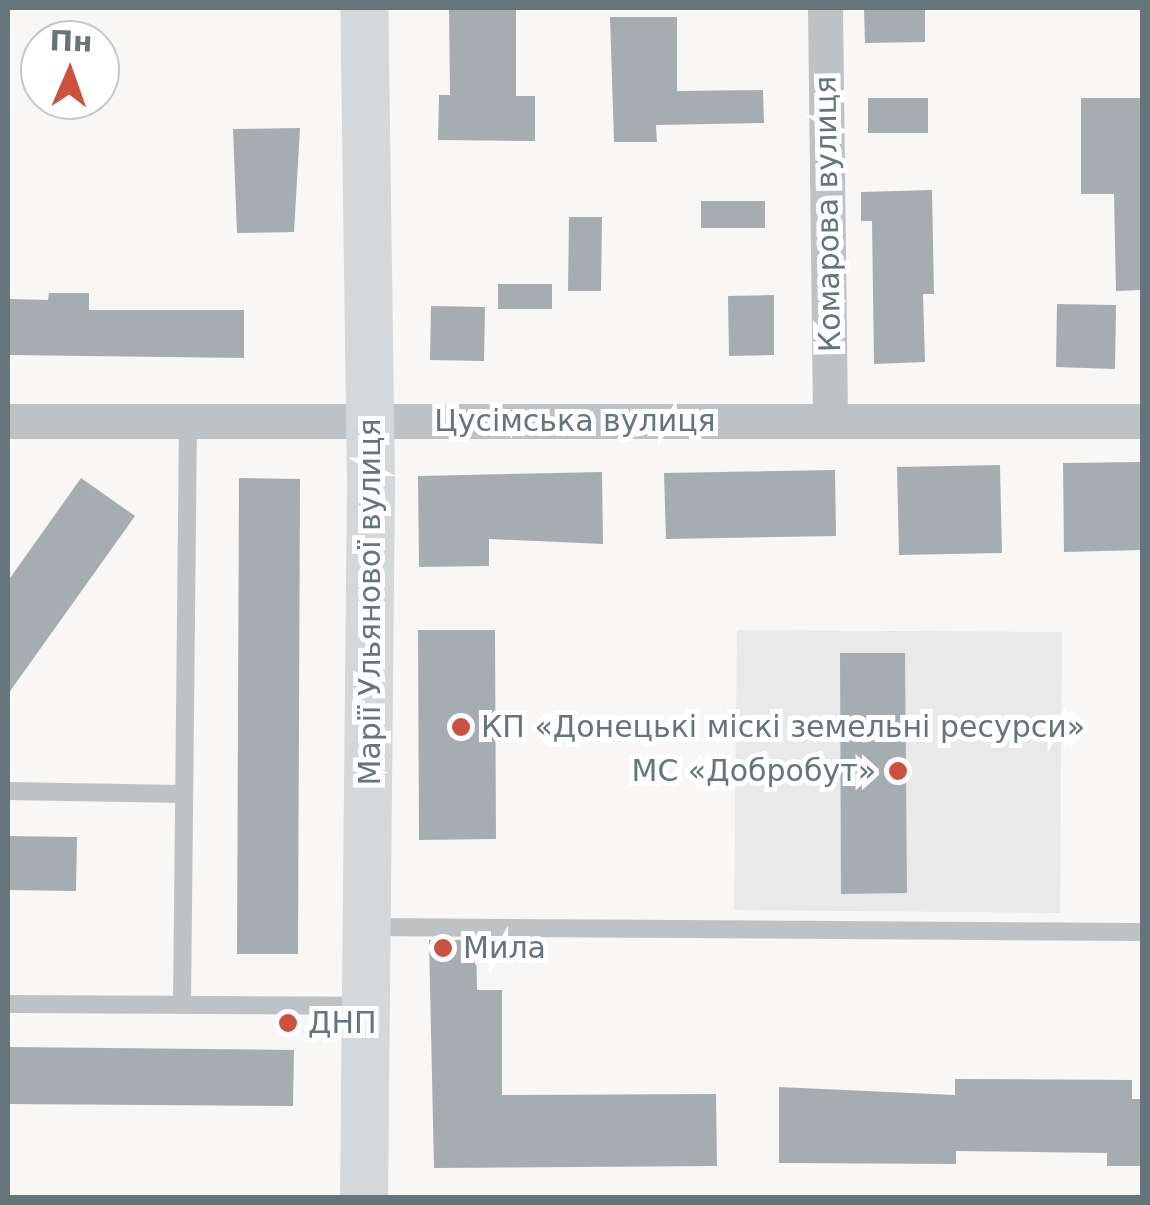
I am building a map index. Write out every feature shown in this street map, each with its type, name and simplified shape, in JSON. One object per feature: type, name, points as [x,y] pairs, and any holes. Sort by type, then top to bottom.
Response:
[{"type":"street","name":"Марії Ульянової вулиця","points":[[364,8],[372,422],[364,1198]]},
{"type":"street","name":"Комарова вулиця","points":[[825,8],[830,421]]},
{"type":"street","name":"Цусімська вулиця","points":[[9,423],[1142,421]]},
{"type":"lane","points":[[182,1005],[188,421]]},
{"type":"lane","points":[[8,791],[184,794]]},
{"type":"lane","points":[[369,926],[1142,932]]},
{"type":"lane","points":[[8,1004],[368,1006]]},
{"type":"shaded area","name":"МС «Добробут»","points":[[737,630],[1062,632],[1060,913],[734,910]]},
{"type":"building","points":[[449,8],[516,8],[516,96],[535,96],[535,141],[438,140],[439,95],[450,95]]},
{"type":"building","points":[[864,8],[925,8],[925,42],[865,43]]},
{"type":"building","points":[[610,17],[677,17],[677,91],[763,90],[764,123],[656,125],[657,142],[614,142]]},
{"type":"building","points":[[868,98],[928,98],[928,133],[868,133]]},
{"type":"building","points":[[1081,98],[1142,98],[1142,290],[1116,291],[1114,194],[1081,194]]},
{"type":"building","points":[[300,128],[294,232],[237,233],[233,129]]},
{"type":"building","points":[[932,190],[934,294],[923,294],[925,362],[874,364],[872,221],[861,221],[861,192]]},
{"type":"building","points":[[701,201],[765,201],[765,228],[701,228]]},
{"type":"building","points":[[569,217],[602,217],[601,291],[568,291]]},
{"type":"building","points":[[498,284],[552,284],[552,309],[498,309]]},
{"type":"building","points":[[49,293],[89,293],[89,310],[244,310],[244,358],[8,355],[8,299],[48,300]]},
{"type":"building","points":[[774,295],[774,355],[729,356],[728,296]]},
{"type":"building","points":[[1057,304],[1116,305],[1115,369],[1056,367]]},
{"type":"building","points":[[431,306],[485,307],[484,361],[430,360]]},
{"type":"building","points":[[1142,462],[1142,550],[1064,552],[1063,463]]},
{"type":"building","points":[[1000,465],[1002,553],[899,555],[897,467]]},
{"type":"building","points":[[835,470],[836,536],[666,539],[664,473]]},
{"type":"building","points":[[602,472],[603,544],[489,539],[489,566],[419,567],[418,476]]},
{"type":"building","points":[[81,478],[135,516],[8,694],[8,581]]},
{"type":"building","points":[[239,478],[300,479],[298,954],[237,954]]},
{"type":"building","points":[[418,630],[495,630],[496,839],[419,840]]},
{"type":"building","points":[[840,653],[905,653],[907,893],[841,894]]},
{"type":"building","points":[[8,836],[77,837],[76,891],[8,890]]},
{"type":"building","points":[[429,940],[476,940],[477,990],[502,990],[502,1095],[716,1094],[717,1166],[434,1168]]},
{"type":"building","points":[[8,1047],[294,1050],[293,1106],[8,1104]]},
{"type":"building","points":[[955,1079],[1132,1080],[1132,1099],[1142,1099],[1142,1166],[1107,1166],[1107,1153],[956,1151],[956,1164],[779,1163],[779,1087],[955,1095]]},
{"type":"place","name":"КП «Донецькі міскі земельні ресурси»","points":[[461,727]]},
{"type":"place","name":"МС «Добробут»","points":[[898,771]]},
{"type":"place","name":"Мила","points":[[443,948]]},
{"type":"place","name":"ДНП","points":[[288,1023]]}]
